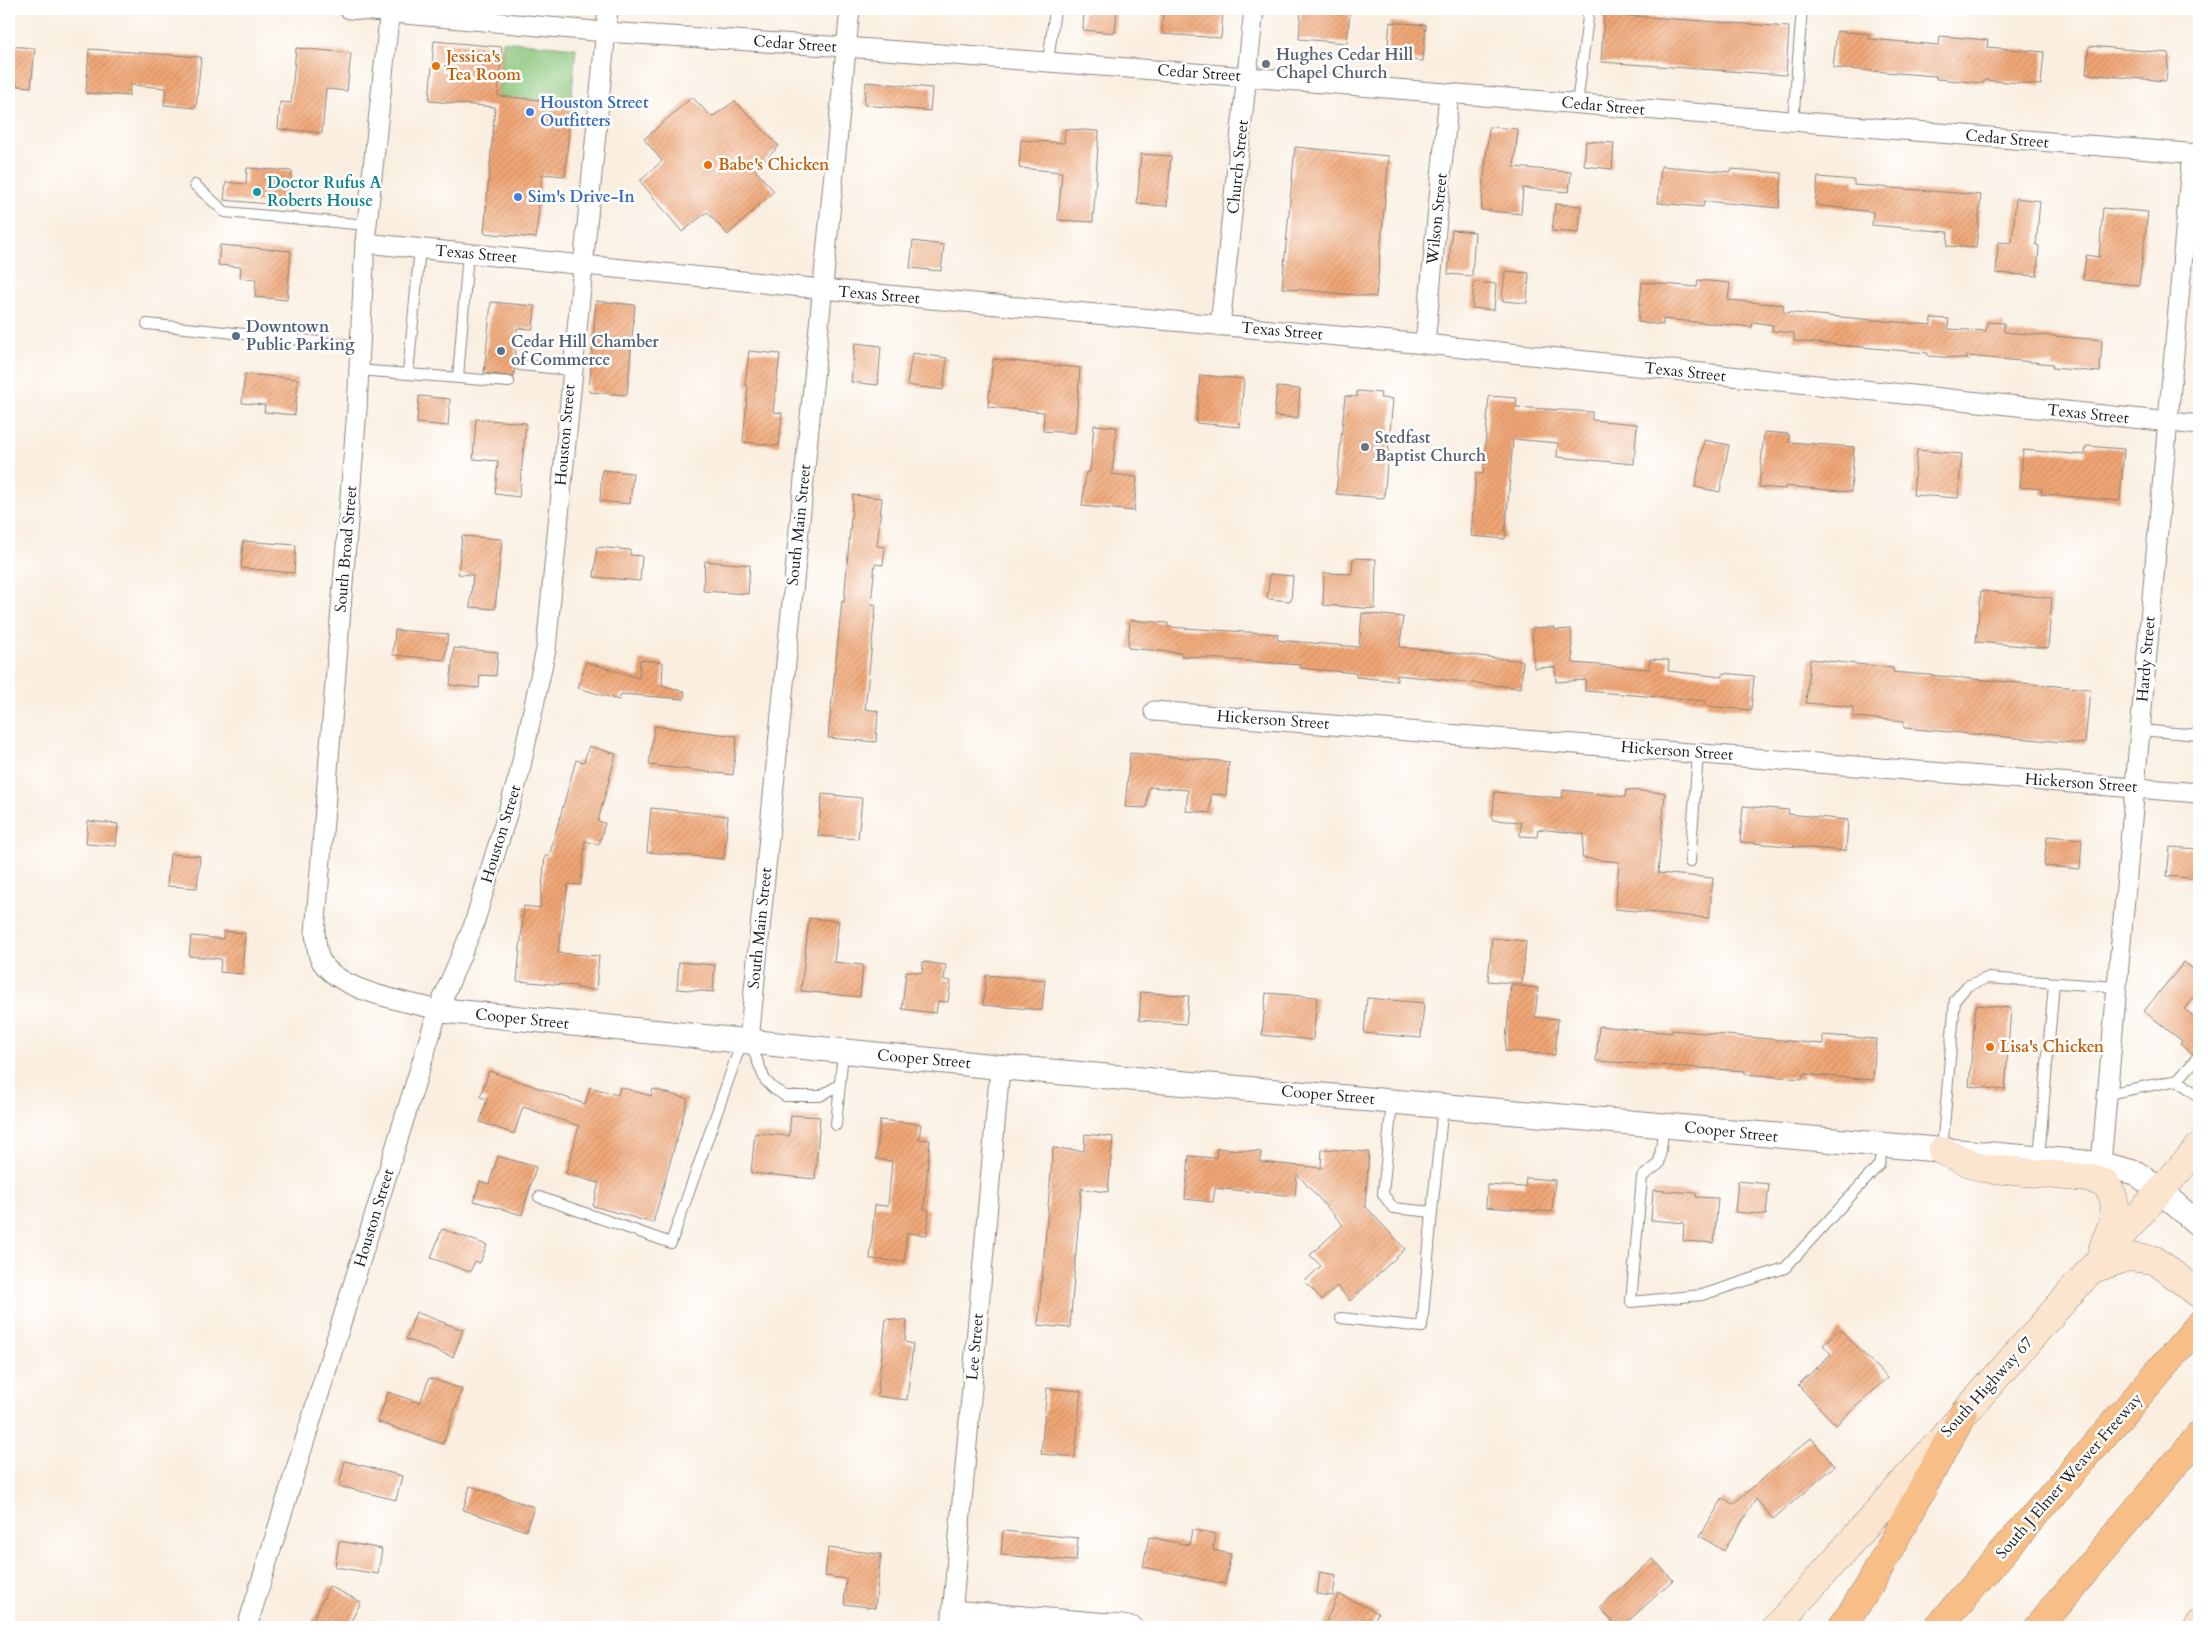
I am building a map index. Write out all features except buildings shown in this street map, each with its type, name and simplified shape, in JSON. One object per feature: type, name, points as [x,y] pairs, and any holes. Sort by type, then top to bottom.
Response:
[{"type":"highway","name":"South J Elmer Weaver Freeway","points":[[1938,1627],[2199,1325]]},
{"type":"highway","points":[[1842,1627],[1868,1588],[1963,1414]]},
{"type":"highway","points":[[2038,1627],[2199,1436]]},
{"type":"main road","name":"South Highway 67","points":[[1776,1627],[2093,1269],[2159,1190],[2199,1147]]},
{"type":"main road","points":[[1942,1152],[1982,1168],[2087,1178],[2104,1183],[2112,1194],[2115,1206],[2113,1222],[2093,1269]]},
{"type":"main road","points":[[2093,1269],[2128,1257],[2155,1260],[2199,1294]]},
{"type":"main road","points":[[2196,1627],[2199,1623]]},
{"type":"street","name":"Cedar Street","points":[[348,9],[390,11],[605,32],[845,47],[1248,77],[2196,154]]},
{"type":"street","name":"Houston Street","points":[[247,1627],[438,1010],[473,927],[520,775],[546,649],[571,370],[584,264],[608,9]]},
{"type":"street","name":"South Main Street","points":[[746,1041],[850,9]]},
{"type":"street","name":"Church Street","points":[[1220,326],[1254,9]]},
{"type":"street","name":"South Broad Street","points":[[390,11],[366,234],[357,409],[315,933],[320,957],[333,973],[347,985],[438,1010]]},
{"type":"street","name":"Wilson Street","points":[[1425,344],[1449,94]]},
{"type":"street","name":"Hardy Street","points":[[2101,1164],[2166,422],[2196,154]]},
{"type":"street","name":"Texas Street","points":[[366,234],[420,248],[822,289],[1425,344],[2199,425]]},
{"type":"street","name":"Hickerson Street","points":[[1154,711],[2199,793]]},
{"type":"street","name":"Cooper Street","points":[[438,1010],[1000,1067],[1664,1125],[1942,1152],[2101,1164],[2136,1173],[2159,1190],[2199,1225]]},
{"type":"street","name":"Lee Street","points":[[952,1619],[1000,1067]]},
{"type":"street","points":[[952,1619],[1109,1623],[1134,1627]]},
{"type":"lane","points":[[1048,62],[1055,9]]},
{"type":"lane","points":[[1577,104],[1589,9]]},
{"type":"lane","points":[[1793,122],[1802,9]]},
{"type":"lane","points":[[196,185],[225,212],[366,234]]},
{"type":"lane","points":[[408,372],[420,248]]},
{"type":"lane","points":[[458,377],[468,253]]},
{"type":"lane","points":[[148,324],[360,346]]},
{"type":"lane","points":[[520,365],[571,370]]},
{"type":"lane","points":[[358,370],[408,372],[509,382]]},
{"type":"lane","points":[[2139,730],[2199,735]]},
{"type":"lane","points":[[1690,862],[1698,753]]},
{"type":"lane","points":[[1942,1152],[1955,1000],[1967,986],[1987,978],[2117,987]]},
{"type":"lane","points":[[2038,1159],[2054,983]]},
{"type":"lane","points":[[746,1041],[765,1080],[785,1096],[820,1096],[839,1085]]},
{"type":"lane","points":[[539,1197],[671,1243],[746,1041]]},
{"type":"lane","points":[[836,1125],[843,1052]]},
{"type":"lane","points":[[2108,1094],[2178,1080],[2197,1058]]},
{"type":"lane","points":[[2178,1080],[2199,1098]]},
{"type":"lane","points":[[1392,1101],[1383,1194],[1393,1208],[1432,1212]]},
{"type":"lane","points":[[1341,1318],[1422,1327],[1443,1106]]},
{"type":"lane","points":[[1664,1125],[1660,1164],[1642,1177],[1631,1302],[1702,1295],[1784,1268],[1878,1165],[1883,1146]]},
{"type":"green space","points":[[503,41],[576,48],[571,102],[498,97]]},
{"type":"place","name":"Hughes Cedar Hill Chapel Church","points":[[1266,64]]},
{"type":"place","name":"Jessica's Tea Room","points":[[436,66]]},
{"type":"place","name":"Houston Street Outfitters","points":[[530,112]]},
{"type":"place","name":"Babe's Chicken","points":[[708,165]]},
{"type":"place","name":"Doctor Rufus A Roberts House","points":[[257,192]]},
{"type":"place","name":"Sim's Drive-In","points":[[518,197]]},
{"type":"place","name":"Downtown Public Parking","points":[[236,336]]},
{"type":"place","name":"Cedar Hill Chamber of Commerce","points":[[501,351]]},
{"type":"place","name":"Stedfast Baptist Church","points":[[1365,447]]},
{"type":"place","name":"Lisa's Chicken","points":[[1990,1047]]}]
